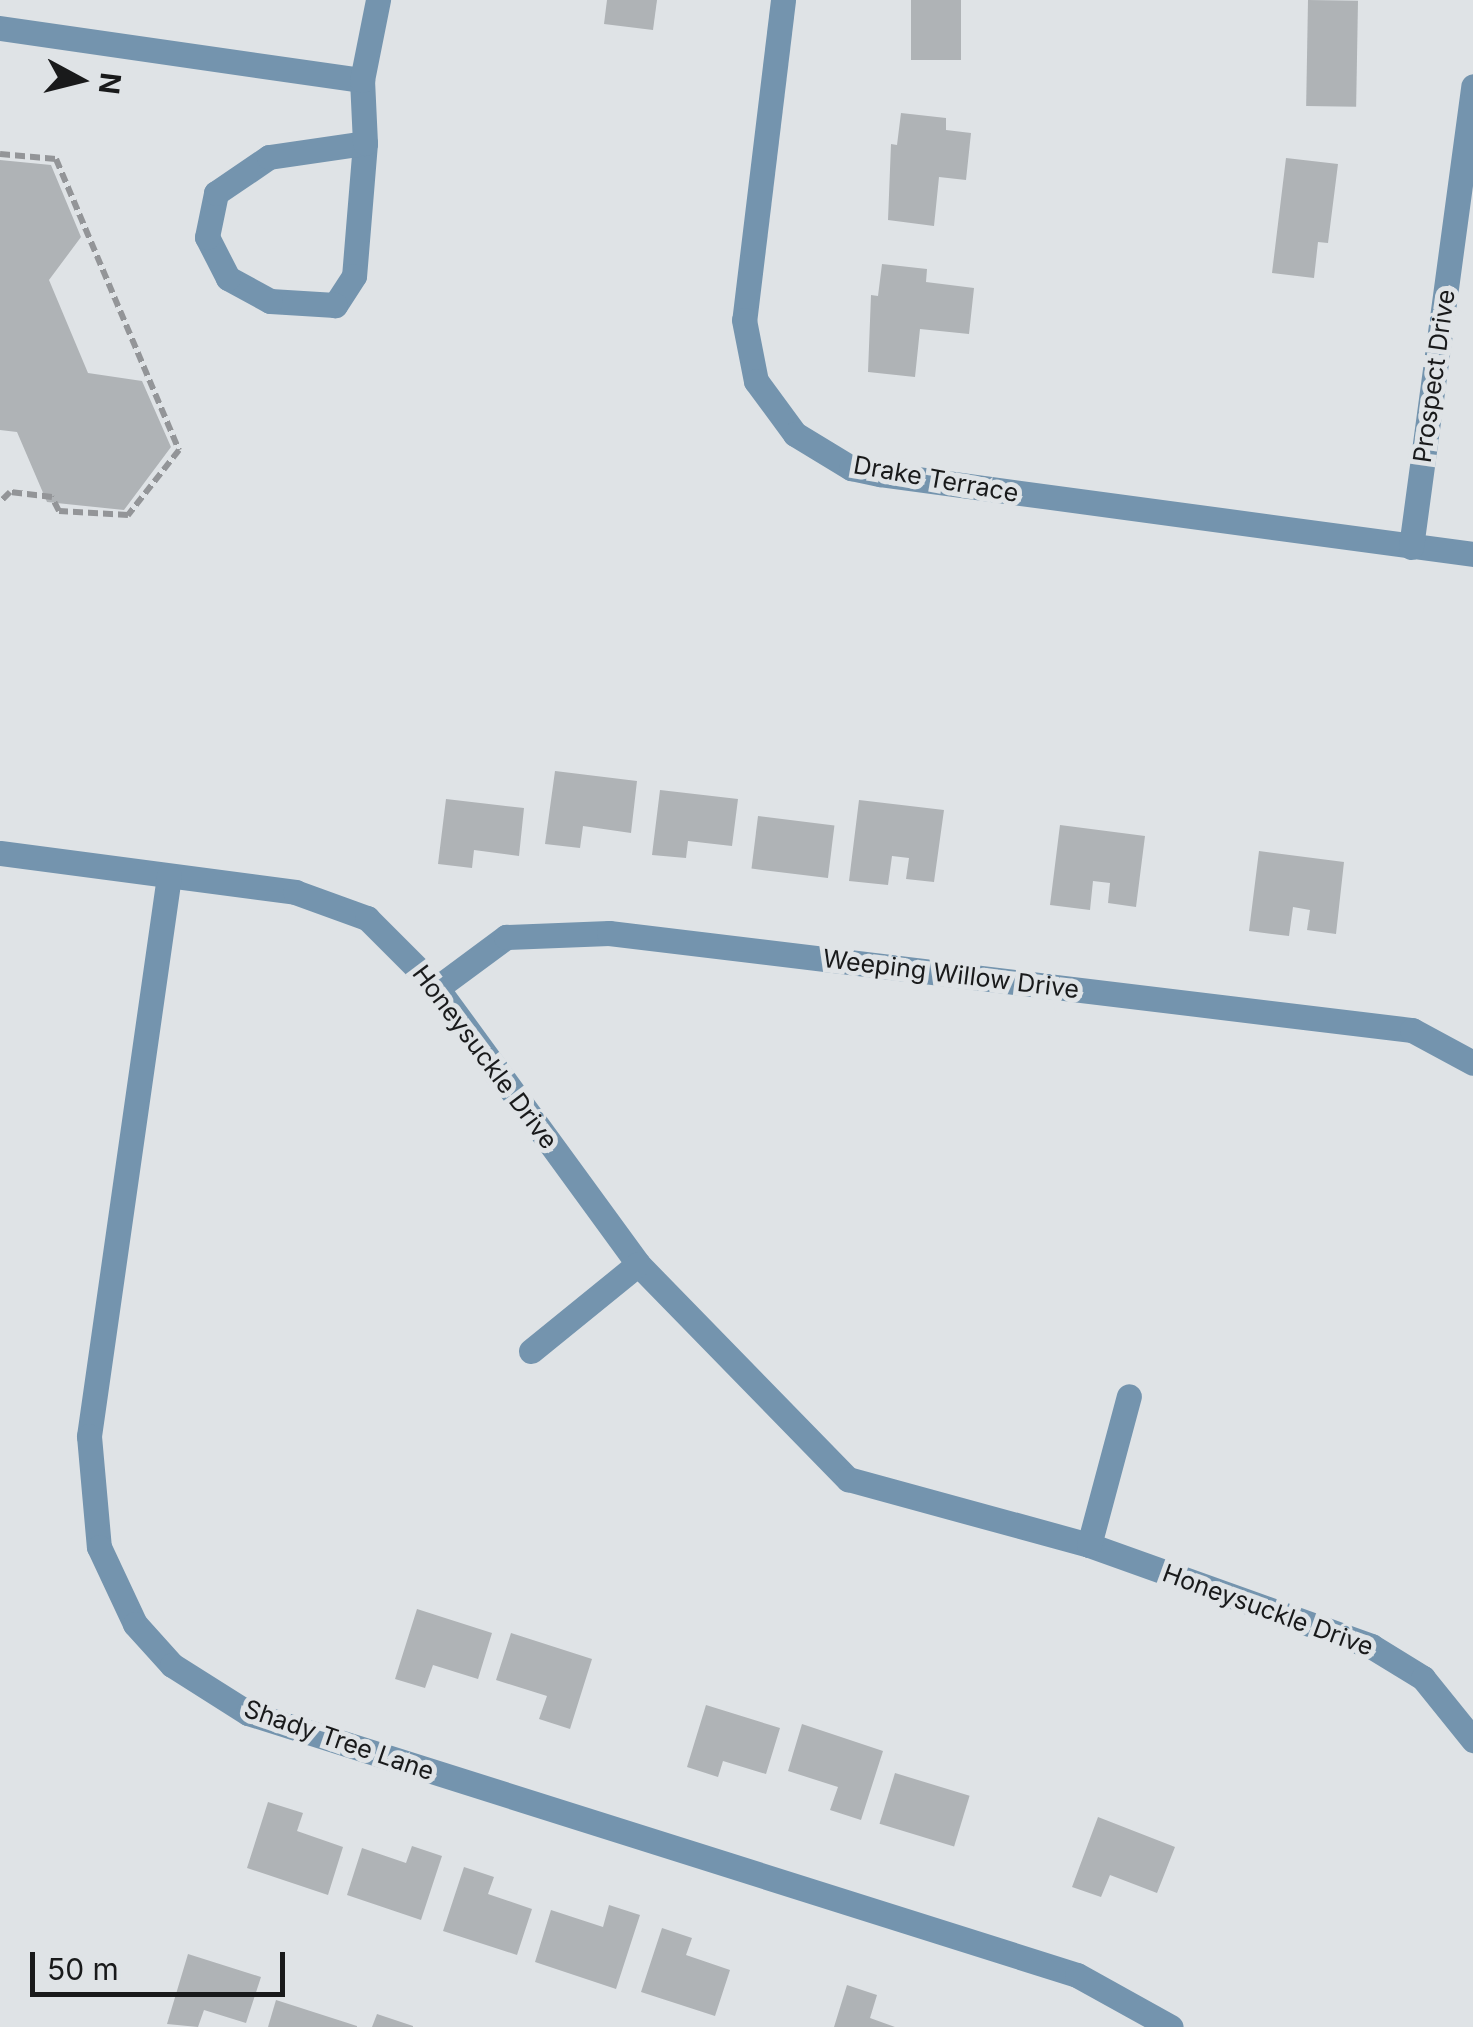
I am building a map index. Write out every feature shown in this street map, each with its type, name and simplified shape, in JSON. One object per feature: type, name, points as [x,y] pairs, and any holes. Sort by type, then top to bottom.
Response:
[{"type":"street","points":[[366,142],[269,158],[216,193],[208,237],[228,278],[270,301],[335,304],[354,276],[366,142],[362,80],[378,0]]},
{"type":"street","name":"Drake Terrace","points":[[784,0],[744,320],[756,382],[795,434],[837,461],[880,474],[1473,554]]},
{"type":"street","points":[[0,28],[362,80]]},
{"type":"street","name":"Prospect Drive","points":[[1410,547],[1473,86]]},
{"type":"street","name":"Honeysuckle Drive","points":[[0,853],[329,900],[367,918],[437,988],[638,1264],[848,1478],[1090,1545],[1371,1646],[1423,1678],[1473,1740]]},
{"type":"street","name":"Shady Tree Lane","points":[[169,876],[89,1436],[98,1547],[135,1624],[172,1665],[248,1713],[1090,1979],[1171,2027]]},
{"type":"street","name":"Weeping Willow Drive","points":[[437,988],[506,937],[609,932],[1412,1030],[1473,1063]]},
{"type":"street","points":[[531,1351],[638,1264]]},
{"type":"street","points":[[1090,1545],[1129,1396]]},
{"type":"path","points":[[0,154],[56,158],[179,450],[128,515],[59,511],[52,497],[10,492],[0,502]]},
{"type":"building","points":[[607,0],[657,0],[653,30],[604,24]]},
{"type":"building","points":[[911,0],[961,0],[961,60],[911,60]]},
{"type":"building","points":[[1308,0],[1358,1],[1356,107],[1306,106]]},
{"type":"building","points":[[901,113],[946,118],[946,130],[971,133],[966,180],[939,177],[934,226],[888,220],[891,144],[897,145]]},
{"type":"building","points":[[1286,158],[1338,164],[1328,243],[1318,242],[1314,278],[1272,273]]},
{"type":"building","points":[[0,160],[51,165],[81,237],[49,280],[88,373],[142,381],[171,447],[124,510],[47,502],[17,432],[0,430]]},
{"type":"building","points":[[882,264],[927,269],[926,282],[974,288],[969,334],[920,329],[915,377],[868,372],[871,295],[878,296]]},
{"type":"building","points":[[555,771],[637,781],[631,833],[583,826],[580,848],[545,844]]},
{"type":"building","points":[[660,790],[738,799],[732,846],[688,841],[686,858],[652,855]]},
{"type":"building","points":[[446,799],[524,808],[519,856],[474,850],[472,868],[438,864]]},
{"type":"building","points":[[859,800],[944,810],[934,882],[906,879],[909,858],[892,856],[888,885],[849,881]]},
{"type":"building","points":[[758,816],[834,825],[828,878],[752,869]]},
{"type":"building","points":[[1060,825],[1145,836],[1136,907],[1108,903],[1110,883],[1093,881],[1090,910],[1050,905]]},
{"type":"building","points":[[1259,851],[1344,862],[1336,934],[1307,930],[1310,910],[1293,907],[1289,936],[1249,931]]},
{"type":"building","points":[[417,1609],[492,1633],[478,1679],[433,1665],[425,1688],[395,1679]]},
{"type":"building","points":[[511,1633],[592,1659],[570,1729],[539,1719],[547,1696],[496,1680]]},
{"type":"building","points":[[706,1705],[780,1728],[766,1774],[723,1761],[718,1777],[687,1767]]},
{"type":"building","points":[[802,1724],[883,1751],[861,1820],[830,1810],[838,1787],[788,1771]]},
{"type":"building","points":[[895,1773],[970,1796],[954,1846],[880,1824]]},
{"type":"building","points":[[268,1802],[303,1813],[297,1831],[343,1847],[328,1895],[247,1868]]},
{"type":"building","points":[[1098,1817],[1175,1847],[1157,1893],[1110,1875],[1101,1897],[1072,1887]]},
{"type":"building","points":[[412,1846],[442,1856],[421,1920],[347,1895],[362,1848],[406,1863]]},
{"type":"building","points":[[464,1867],[494,1877],[488,1894],[532,1909],[517,1955],[443,1931]]},
{"type":"building","points":[[609,1905],[640,1915],[616,1989],[535,1962],[551,1910],[603,1927]]},
{"type":"building","points":[[662,1928],[692,1938],[686,1955],[730,1970],[715,2016],[641,1992]]},
{"type":"building","points":[[188,1954],[261,1977],[246,2023],[204,2010],[198,2027],[167,2024]]},
{"type":"building","points":[[847,1985],[877,1995],[870,2018],[895,2027],[834,2027]]},
{"type":"building","points":[[276,2000],[357,2026],[357,2027],[268,2027]]},
{"type":"building","points":[[377,2014],[413,2026],[413,2027],[372,2027]]}]
